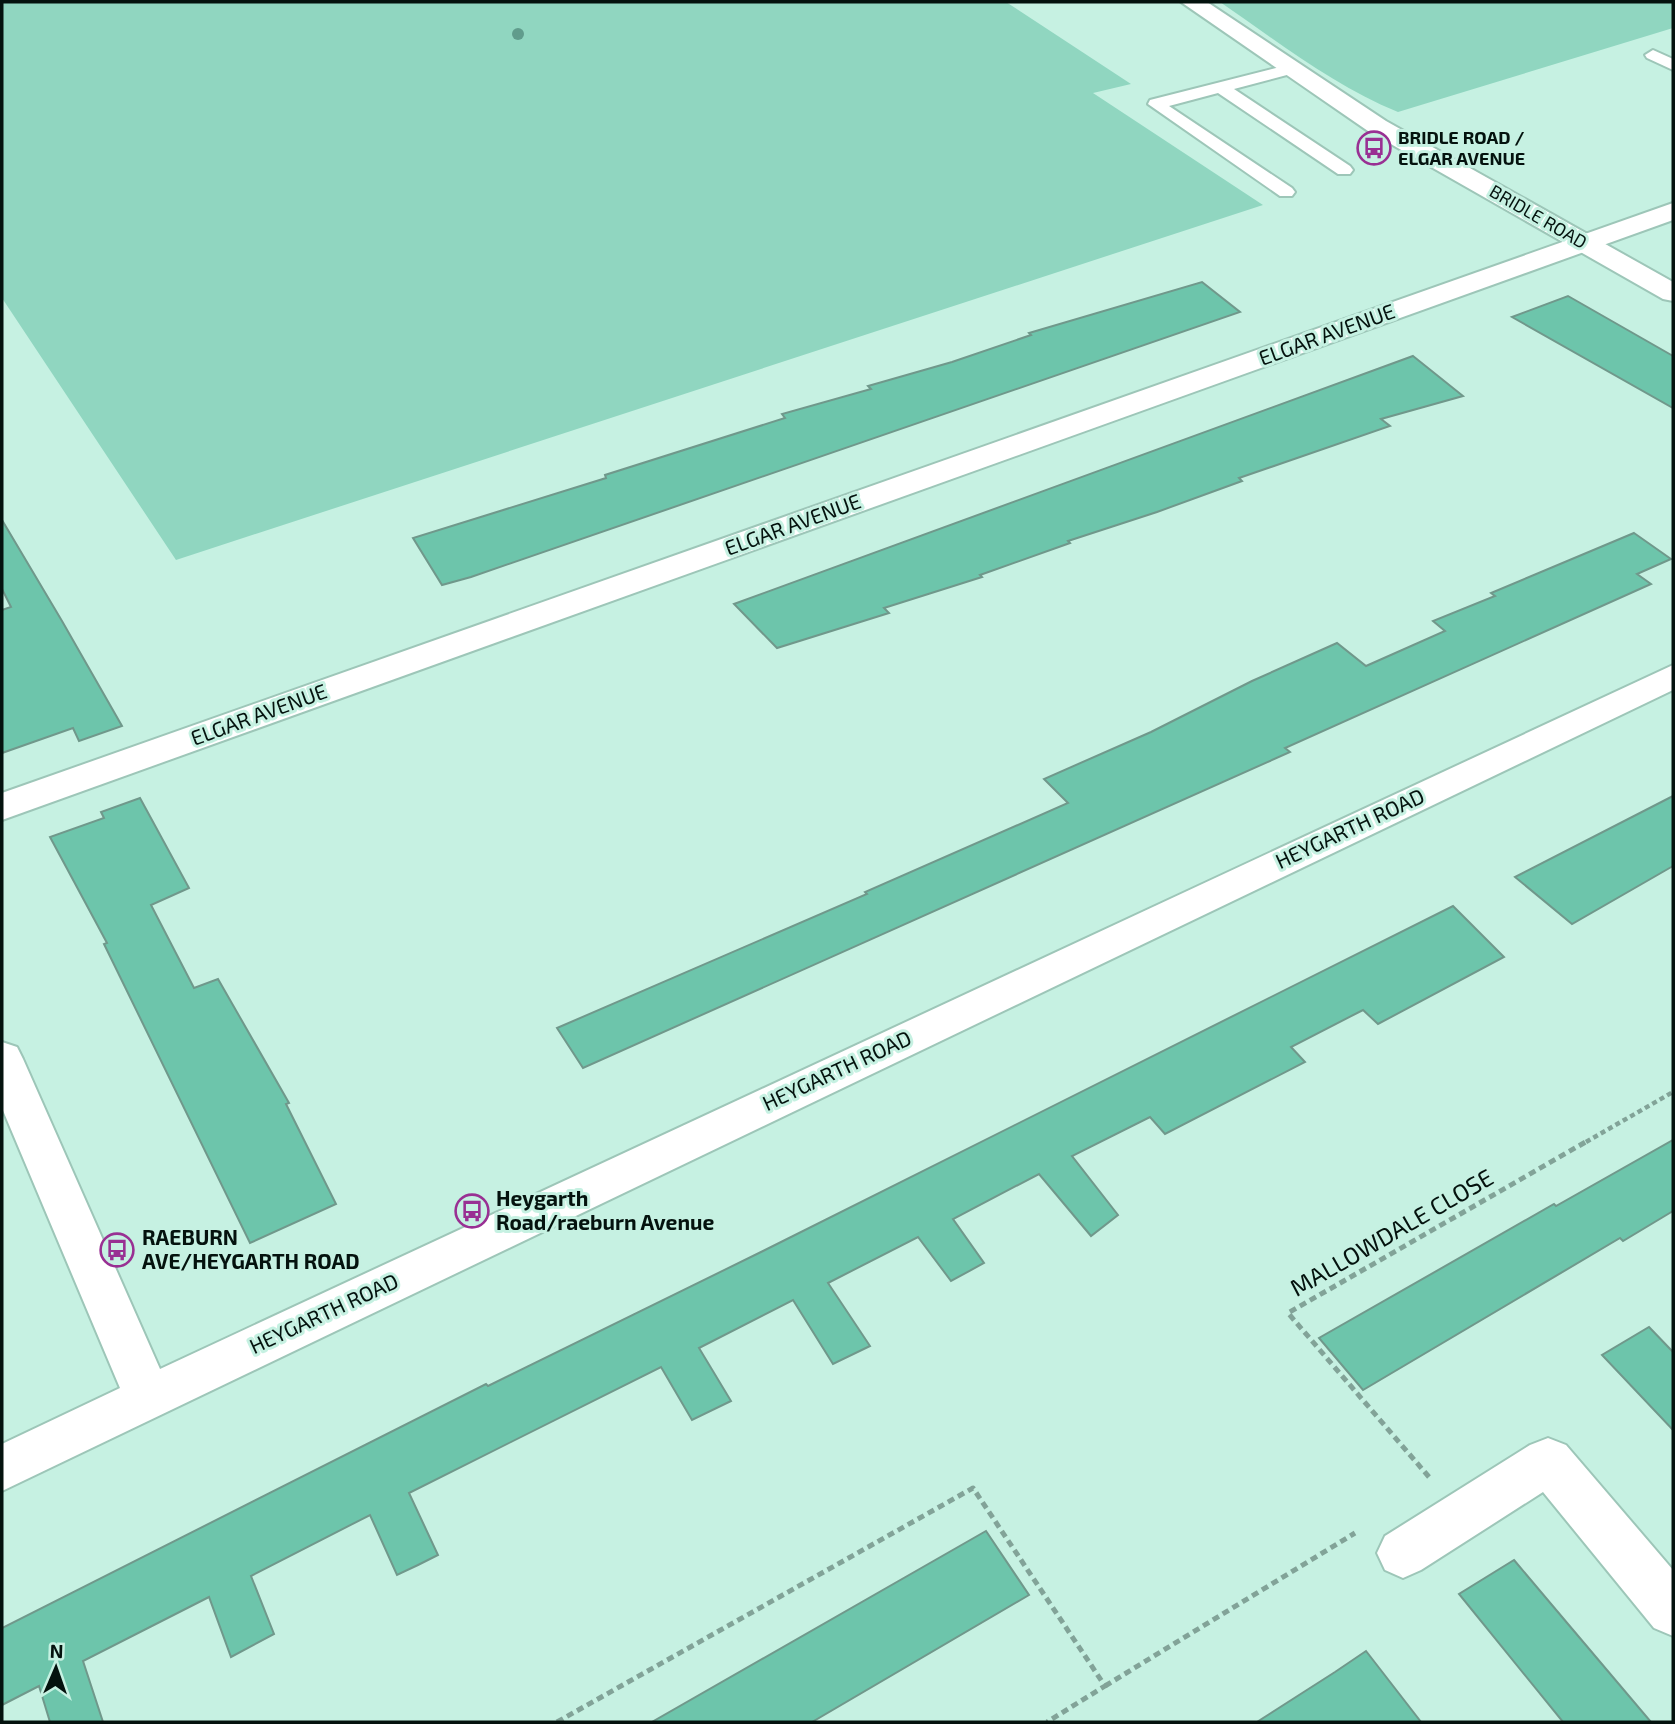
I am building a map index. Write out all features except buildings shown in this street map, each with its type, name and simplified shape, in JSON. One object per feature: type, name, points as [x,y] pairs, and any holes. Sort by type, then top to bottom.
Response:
[{"type":"street","name":"BRIDLE ROAD","points":[[1192,2],[1377,126],[1673,293]]},
{"type":"street","name":"ELGAR AVENUE","points":[[2,807],[1673,211]]},
{"type":"street","name":"HEYGARTH ROAD","points":[[2,1468],[1673,676]]},
{"type":"street","points":[[2,1059],[148,1397]]},
{"type":"street","points":[[1384,1540],[1462,1515],[1548,1461],[1673,1611]]},
{"type":"lane","points":[[1653,55],[1673,65]]},
{"type":"lane","points":[[1286,192],[1156,107],[1160,103],[1292,69]]},
{"type":"lane","points":[[1220,87],[1344,170]]},
{"type":"path","name":"MALLOWDALE CLOSE","points":[[1462,1515],[1288,1313],[1673,1092]]},
{"type":"path","points":[[557,1722],[973,1488],[1105,1686]]},
{"type":"path","points":[[1046,1722],[1105,1686],[1384,1540]]},
{"type":"green space","points":[[2,2],[1006,2],[1131,84],[1093,93],[1263,205],[176,560],[2,298]]},
{"type":"green space","points":[[1220,2],[1673,2],[1673,28],[1398,112],[1329,76]]},
{"type":"place","name":"BRIDLE ROAD / ELGAR AVENUE","points":[[1374,148]]},
{"type":"place","name":"Heygarth Road/raeburn Avenue","points":[[472,1211]]},
{"type":"place","name":"RAEBURN AVE/HEYGARTH ROAD","points":[[117,1250]]}]
